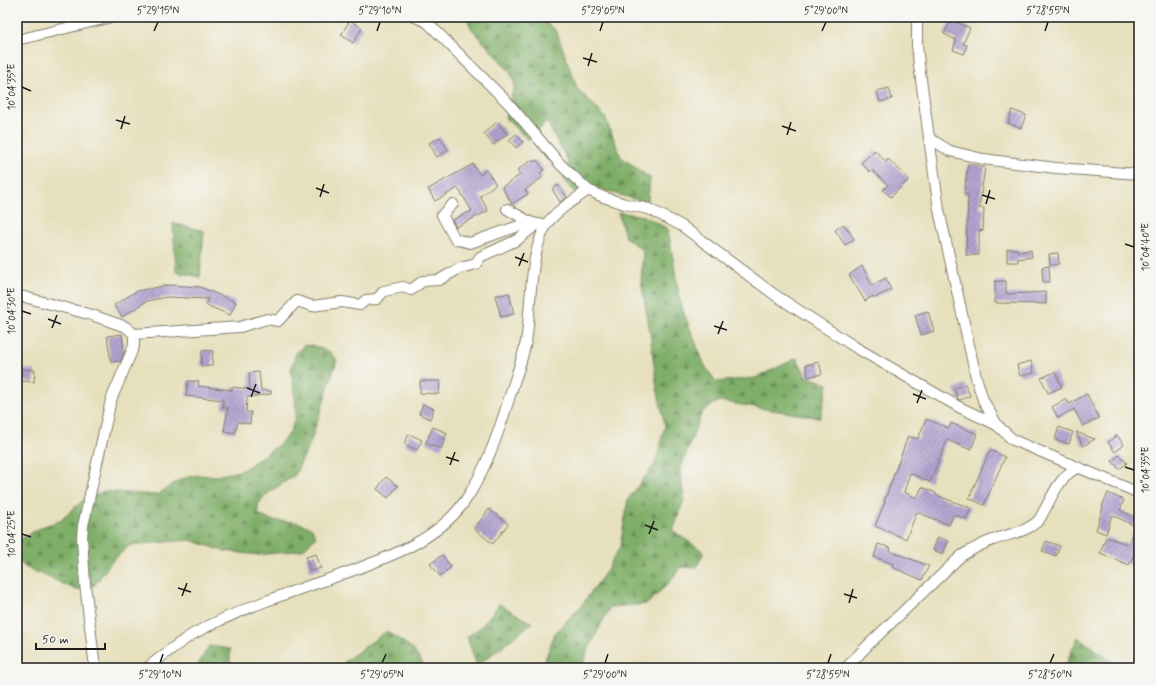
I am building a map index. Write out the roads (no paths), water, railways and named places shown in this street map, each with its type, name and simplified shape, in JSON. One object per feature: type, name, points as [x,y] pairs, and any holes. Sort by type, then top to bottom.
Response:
[{"type":"street","points":[[17,40],[112,17]]},
{"type":"street","points":[[415,17],[427,22],[509,104],[561,166],[588,190],[610,200],[649,210],[682,226],[775,295],[855,346],[959,407],[997,425]]},
{"type":"street","points":[[917,17],[917,45],[939,210],[976,377],[983,400],[997,425],[1012,440],[1139,493]]},
{"type":"street","points":[[929,138],[950,151],[983,159],[1056,168],[1139,174]]},
{"type":"street","points":[[17,295],[92,315],[126,327],[134,334],[240,327],[267,318],[278,321],[297,301],[312,306],[342,302],[360,305],[366,300],[377,298],[384,291],[403,287],[411,290],[423,281],[439,280],[460,268],[476,264],[480,257],[517,240],[588,190]]},
{"type":"street","points":[[453,204],[442,215],[455,239],[470,243],[538,224]]},
{"type":"street","points":[[507,209],[538,224]]},
{"type":"street","points":[[147,668],[194,634],[226,618],[261,603],[379,561],[408,548],[434,531],[450,518],[464,502],[481,474],[508,404],[521,361],[527,336],[531,291],[540,240],[538,224]]},
{"type":"street","points":[[95,668],[85,584],[82,538],[83,526],[111,400],[134,346],[134,334]]},
{"type":"street","points":[[846,668],[961,556],[977,546],[1024,530],[1034,525],[1039,520],[1064,478],[1072,470],[1078,468]]}]
